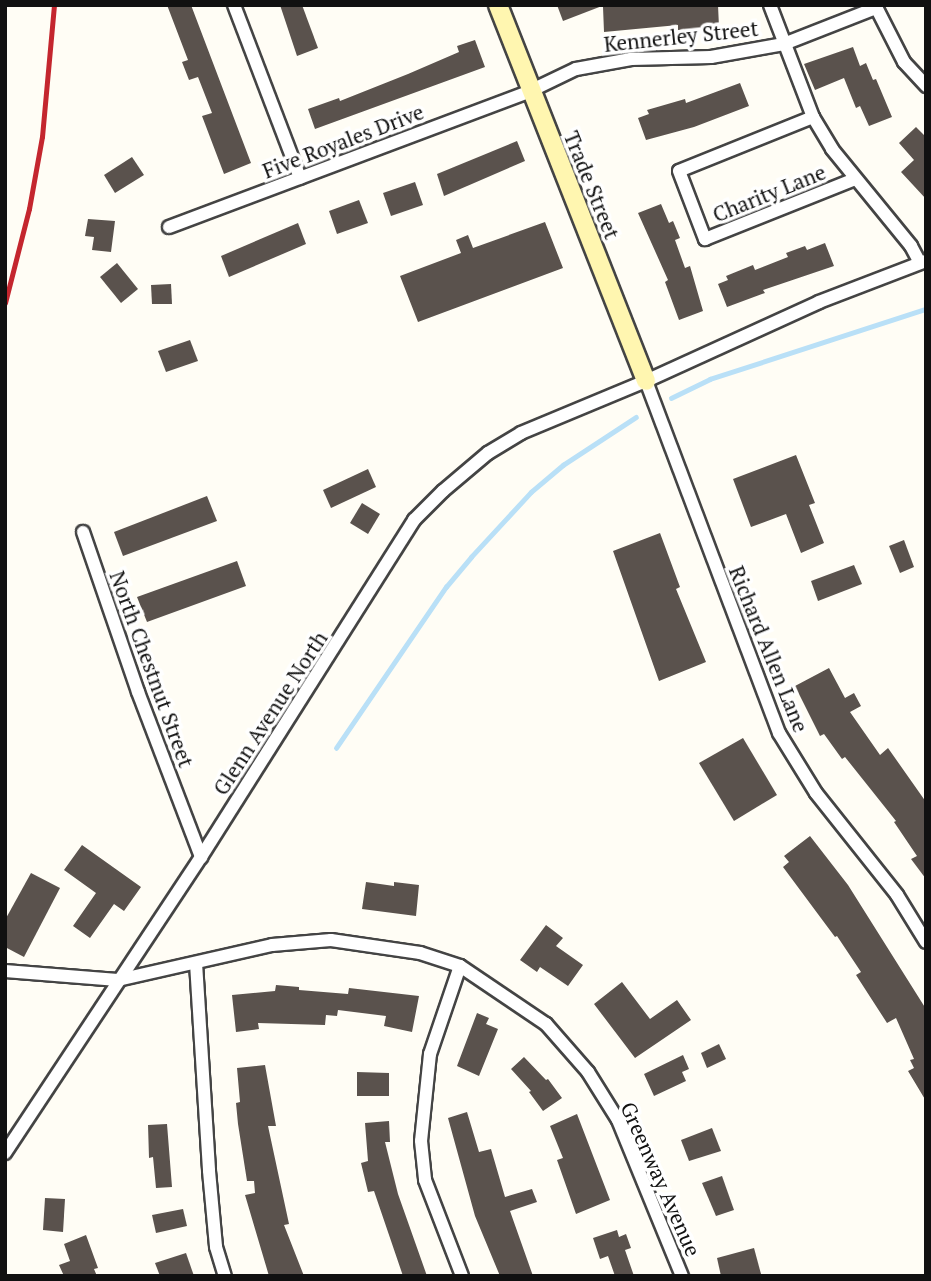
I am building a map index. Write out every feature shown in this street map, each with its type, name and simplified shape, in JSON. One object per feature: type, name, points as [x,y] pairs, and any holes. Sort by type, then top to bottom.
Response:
[{"type":"street","points":[[234,5],[300,178]]},
{"type":"street","name":"Trade Street","points":[[499,5],[530,91],[646,381]]},
{"type":"street","points":[[770,5],[813,117],[855,179],[923,262]]},
{"type":"street","points":[[876,6],[904,62],[926,86]]},
{"type":"street","name":"Kennerley Street","points":[[530,91],[576,69],[607,62],[711,57],[783,44],[876,6]]},
{"type":"street","name":"Five Royales Drive","points":[[169,227],[530,91]]},
{"type":"street","name":"Charity Lane","points":[[813,117],[679,171],[705,239],[855,179]]},
{"type":"street","name":"Glenn Avenue North","points":[[5,1153],[201,857],[414,520],[468,469],[510,440],[819,302],[923,262]]},
{"type":"street","name":"Richard Allen Lane","points":[[646,381],[779,733],[816,793],[897,895],[926,942]]},
{"type":"street","name":"North Chestnut Street","points":[[83,532],[138,692],[201,857]]},
{"type":"street","name":"Greenway Avenue","points":[[5,971],[118,980],[272,945],[331,940],[420,953],[460,966],[546,1024],[587,1073],[618,1120],[682,1276]]},
{"type":"street","points":[[195,962],[216,1247],[225,1276]]},
{"type":"street","points":[[460,966],[430,1054],[421,1141],[425,1181],[462,1276]]},
{"type":"building","points":[[167,5],[191,5],[251,163],[224,174],[202,116],[212,113],[198,77],[189,80],[182,62],[188,60]]},
{"type":"building","points":[[280,5],[302,5],[318,48],[297,56]]},
{"type":"building","points":[[557,5],[602,5],[602,6],[563,21]]},
{"type":"building","points":[[718,5],[719,27],[678,30],[678,25],[604,32],[603,7]]},
{"type":"building","points":[[475,40],[485,67],[315,129],[308,109],[339,98],[340,101],[408,74],[459,52],[457,46]]},
{"type":"building","points":[[853,47],[860,66],[866,63],[873,80],[876,79],[892,117],[869,126],[860,106],[856,108],[844,78],[815,90],[804,64]]},
{"type":"building","points":[[740,83],[749,106],[694,127],[646,140],[638,118],[649,114],[647,110],[685,99],[686,103]]},
{"type":"building","points":[[916,127],[926,137],[926,199],[901,172],[914,160],[899,143]]},
{"type":"building","points":[[517,141],[525,161],[444,196],[437,174]]},
{"type":"building","points":[[132,157],[144,175],[115,193],[104,175]]},
{"type":"building","points":[[415,182],[423,205],[391,216],[383,193]]},
{"type":"building","points":[[359,200],[368,223],[337,234],[329,211]]},
{"type":"building","points":[[661,204],[669,223],[673,221],[680,238],[675,240],[685,268],[690,266],[703,311],[679,320],[665,282],[668,280],[638,213]]},
{"type":"building","points":[[88,219],[115,221],[111,252],[92,250],[94,237],[85,236]]},
{"type":"building","points":[[545,222],[563,268],[418,322],[400,276],[461,253],[456,240],[468,235],[473,248]]},
{"type":"building","points":[[298,223],[306,244],[229,277],[221,256]]},
{"type":"building","points":[[825,243],[834,266],[763,290],[765,293],[727,307],[718,284],[728,280],[726,276],[753,265],[755,270],[788,257],[786,253],[805,246],[807,250]]},
{"type":"building","points":[[117,263],[138,289],[121,303],[100,277]]},
{"type":"building","points":[[171,284],[172,304],[152,304],[151,285]]},
{"type":"building","points":[[190,340],[198,361],[166,372],[158,351]]},
{"type":"building","points":[[796,455],[815,503],[809,505],[824,543],[801,553],[786,514],[751,527],[733,479]]},
{"type":"building","points":[[368,469],[376,487],[331,508],[323,490]]},
{"type":"building","points":[[207,496],[217,521],[123,556],[114,532]]},
{"type":"building","points":[[362,503],[380,514],[368,534],[350,523]]},
{"type":"building","points":[[660,533],[680,587],[676,589],[706,662],[659,681],[613,551]]},
{"type":"building","points":[[904,540],[914,567],[900,573],[889,546]]},
{"type":"building","points":[[237,561],[246,586],[147,622],[137,597]]},
{"type":"building","points":[[854,565],[862,584],[818,601],[811,581]]},
{"type":"building","points":[[829,668],[845,698],[854,693],[861,706],[850,712],[880,755],[888,748],[926,802],[926,879],[911,859],[917,856],[894,822],[896,821],[845,757],[842,759],[824,734],[820,736],[795,686]]},
{"type":"building","points":[[743,738],[777,795],[734,821],[699,763]]},
{"type":"building","points":[[810,836],[848,885],[926,1009],[926,1101],[908,1071],[914,1068],[910,1060],[914,1059],[896,1018],[887,1023],[856,975],[861,972],[837,936],[835,937],[783,867],[789,862],[784,856]]},
{"type":"building","points":[[82,845],[141,887],[124,911],[114,904],[90,938],[73,926],[96,893],[64,870]]},
{"type":"building","points":[[31,873],[60,888],[24,957],[5,947],[5,920]]},
{"type":"building","points":[[366,882],[394,886],[394,882],[419,885],[416,916],[362,909]]},
{"type":"building","points":[[546,925],[563,938],[556,946],[583,965],[568,986],[540,967],[537,972],[520,960]]},
{"type":"building","points":[[622,982],[650,1019],[677,1000],[691,1020],[635,1058],[594,1004]]},
{"type":"building","points":[[276,985],[299,987],[299,990],[348,994],[349,988],[419,996],[412,1032],[384,1026],[386,1016],[338,1010],[337,1016],[326,1015],[325,1025],[258,1023],[259,1029],[236,1032],[232,995],[275,991]]},
{"type":"building","points":[[477,1013],[489,1018],[486,1024],[498,1029],[479,1076],[457,1066]]},
{"type":"building","points":[[719,1044],[726,1059],[707,1068],[701,1053]]},
{"type":"building","points":[[683,1055],[689,1069],[682,1072],[686,1081],[654,1096],[644,1074]]},
{"type":"building","points":[[524,1057],[548,1079],[562,1098],[543,1111],[529,1092],[531,1091],[511,1069]]},
{"type":"building","points":[[265,1065],[276,1126],[268,1126],[289,1224],[284,1225],[304,1276],[269,1276],[245,1195],[255,1193],[254,1181],[247,1181],[238,1124],[236,1103],[240,1102],[237,1068]]},
{"type":"building","points":[[357,1072],[389,1073],[389,1096],[357,1096]]},
{"type":"building","points":[[467,1112],[479,1152],[491,1149],[505,1197],[532,1189],[537,1202],[510,1211],[533,1276],[500,1276],[475,1216],[448,1118]]},
{"type":"building","points":[[577,1114],[610,1200],[576,1214],[557,1160],[563,1158],[550,1126]]},
{"type":"building","points":[[389,1121],[390,1142],[385,1142],[398,1194],[427,1276],[403,1276],[374,1191],[368,1192],[361,1163],[368,1161],[365,1123]]},
{"type":"building","points":[[167,1124],[172,1187],[156,1188],[153,1157],[149,1158],[148,1125]]},
{"type":"building","points":[[712,1128],[721,1151],[689,1161],[681,1140]]},
{"type":"building","points":[[722,1176],[734,1210],[716,1216],[702,1183]]},
{"type":"building","points":[[45,1198],[65,1199],[63,1232],[43,1230]]},
{"type":"building","points":[[183,1209],[187,1226],[156,1233],[152,1215]]},
{"type":"building","points":[[617,1230],[619,1237],[626,1234],[631,1248],[625,1250],[634,1276],[615,1276],[608,1256],[600,1259],[593,1238]]},
{"type":"building","points":[[86,1235],[98,1268],[94,1269],[97,1276],[64,1276],[59,1265],[70,1261],[64,1244]]},
{"type":"building","points":[[754,1248],[761,1274],[721,1276],[717,1258]]},
{"type":"building","points":[[186,1253],[194,1276],[160,1276],[155,1263]]},
{"type":"waterway","points":[[671,398],[710,379],[926,309]]},
{"type":"waterway","points":[[336,748],[446,587],[471,557],[531,492],[563,465],[636,417]]},
{"type":"railway","points":[[5,303],[29,209],[42,137],[54,5]]}]
